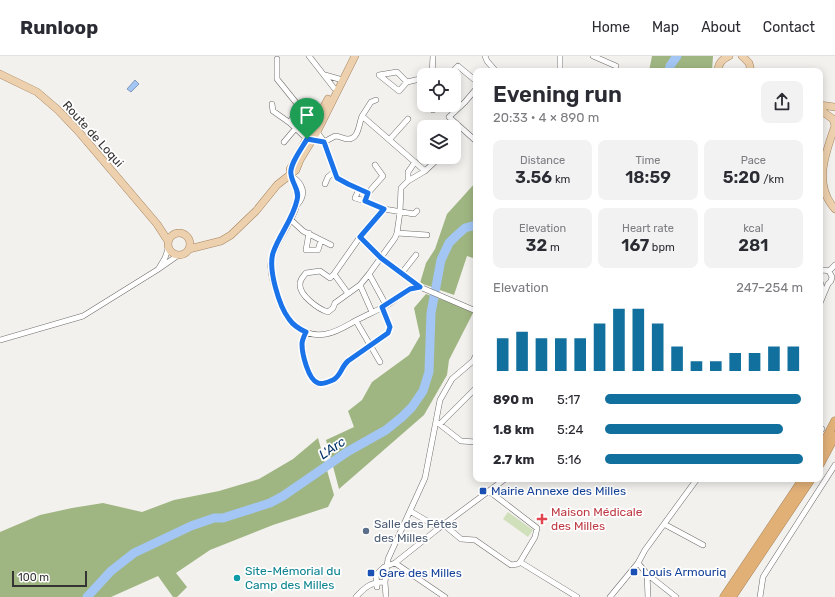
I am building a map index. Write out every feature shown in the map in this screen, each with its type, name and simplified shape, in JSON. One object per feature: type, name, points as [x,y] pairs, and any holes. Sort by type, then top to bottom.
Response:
[{"type":"highway","points":[[823,444],[835,421]]},
{"type":"highway","points":[[823,458],[835,436]]},
{"type":"highway","points":[[724,597],[801,482]]},
{"type":"highway","points":[[732,597],[809,482]]},
{"type":"main road","points":[[189,249],[221,241],[231,235],[256,211],[277,185],[291,175],[290,169],[309,140],[350,56]]},
{"type":"main road","points":[[309,140],[317,132],[355,56]]},
{"type":"main road","points":[[720,60],[729,56]]},
{"type":"main road","points":[[742,56],[751,66]]},
{"type":"main road","name":"Route de Loqui","points":[[0,74],[37,92],[58,110],[78,131],[157,224],[168,245]]},
{"type":"main road","points":[[823,105],[835,107]]},
{"type":"main road","points":[[823,112],[833,119],[835,126],[823,169],[825,195],[835,209]]},
{"type":"main road","name":"Route de Loqui","points":[[157,224],[176,233]]},
{"type":"main road","points":[[188,238],[190,242],[189,249],[184,255],[177,256],[170,252],[168,245],[169,238],[176,233],[183,234],[188,238],[201,242],[212,243]]},
{"type":"street","points":[[309,56],[334,88]]},
{"type":"street","points":[[432,68],[433,56]]},
{"type":"street","points":[[485,56],[493,68]]},
{"type":"street","points":[[560,56],[560,68]]},
{"type":"street","points":[[593,56],[616,66]]},
{"type":"street","points":[[278,60],[277,79],[298,105],[290,123]]},
{"type":"street","points":[[461,68],[473,78]]},
{"type":"street","points":[[406,82],[397,72],[379,75],[399,91],[406,82],[417,80]]},
{"type":"street","points":[[324,74],[339,79]]},
{"type":"street","points":[[473,93],[466,102],[449,117],[473,138]]},
{"type":"street","points":[[272,104],[273,111],[290,123],[309,140],[324,142],[335,136],[346,139],[352,138],[357,133],[362,116],[371,102],[376,100]]},
{"type":"street","points":[[362,116],[425,171]]},
{"type":"street","points":[[390,139],[408,118]]},
{"type":"street","points":[[284,142],[295,129]]},
{"type":"street","points":[[317,132],[324,140],[337,178],[368,193]]},
{"type":"street","points":[[408,181],[408,172],[415,162]]},
{"type":"street","points":[[384,209],[360,237],[330,278],[320,271],[306,273],[300,279],[299,286],[303,294],[322,310],[328,312],[347,292],[360,285],[369,274],[397,233],[401,188],[408,181],[425,171],[432,164]]},
{"type":"street","points":[[365,201],[368,193],[383,176],[375,165]]},
{"type":"street","points":[[325,184],[328,177],[334,172]]},
{"type":"street","points":[[291,175],[297,189],[298,198],[296,208],[273,252],[271,271],[284,312],[290,321],[298,328],[306,332],[326,334],[333,332],[384,306],[410,289],[423,288]]},
{"type":"street","points":[[359,189],[356,198],[384,209],[414,214],[417,211]]},
{"type":"street","points":[[290,219],[309,234],[331,245]]},
{"type":"street","points":[[397,233],[427,235]]},
{"type":"street","points":[[309,234],[306,250],[318,250],[321,240]]},
{"type":"street","points":[[360,237],[381,258],[401,274],[423,288],[473,310]]},
{"type":"street","points":[[157,270],[165,258],[168,245]]},
{"type":"street","points":[[401,274],[416,255]]},
{"type":"street","points":[[0,340],[83,316],[177,256]]},
{"type":"street","points":[[829,271],[835,265]]},
{"type":"street","points":[[823,270],[829,271],[834,276],[828,284],[823,297]]},
{"type":"street","points":[[334,274],[347,292]]},
{"type":"street","points":[[306,332],[302,343],[305,363],[310,375],[316,383],[323,384],[332,381],[338,376],[345,363],[385,336],[390,330],[390,327],[384,306],[369,274]]},
{"type":"street","points":[[823,284],[828,284]]},
{"type":"street","points":[[360,285],[372,312]]},
{"type":"street","points":[[356,321],[380,362]]},
{"type":"street","points":[[386,596],[385,582],[388,559],[425,478],[438,423],[440,400],[452,379],[473,363]]},
{"type":"street","points":[[438,423],[473,391]]},
{"type":"street","points":[[438,423],[461,441],[473,442]]},
{"type":"street","points":[[760,597],[763,576],[835,465]]},
{"type":"street","points":[[386,596],[376,584],[376,575],[384,567],[395,563],[441,526],[501,482]]},
{"type":"street","points":[[610,597],[638,563],[645,550],[695,482]]},
{"type":"street","points":[[410,511],[441,526],[461,539],[475,540],[511,565],[518,564],[535,537],[537,528],[489,491]]},
{"type":"street","points":[[664,524],[703,545]]},
{"type":"street","points":[[520,562],[577,597]]},
{"type":"street","points":[[395,563],[445,597]]},
{"type":"street","points":[[638,563],[647,574],[676,597]]},
{"type":"street","points":[[647,574],[648,597]]},
{"type":"street","points":[[356,597],[371,584],[385,582]]},
{"type":"green space","points":[[652,56],[713,56],[712,68],[650,68]]},
{"type":"green space","points":[[473,185],[473,258],[467,256],[454,295],[420,283],[426,263],[435,249],[447,214]]},
{"type":"green space","points":[[426,294],[473,311],[473,313],[449,360],[447,375],[424,415],[339,489],[326,440],[354,427],[348,411],[362,400],[372,382],[409,355],[420,336],[414,308]]},
{"type":"green space","points":[[318,438],[334,495],[328,507],[273,525],[210,550],[176,573],[187,587],[177,597],[173,597],[158,576],[111,597],[0,597],[0,532],[40,515],[72,508],[103,503],[142,512],[174,500],[219,491],[259,479],[293,459]]},
{"type":"green space","points":[[508,512],[533,530],[528,537],[503,519]]},
{"type":"water","points":[[135,80],[139,84],[131,92],[127,89]]},
{"type":"waterway","name":"L'Arc","points":[[670,68],[677,56]]},
{"type":"waterway","name":"L'Arc","points":[[87,597],[111,571],[134,553],[191,526],[214,518],[223,518],[270,503],[283,496],[347,452],[386,430],[402,417],[412,407],[423,391],[429,372],[431,313],[441,260],[449,243],[465,228],[473,226]]},
{"type":"place","name":"Mairie Annexe des Milles","points":[[483,491]]},
{"type":"place","name":"Maison Médicale des Milles","points":[[542,519]]},
{"type":"place","name":"Salle des Fêtes des Milles","points":[[366,531]]},
{"type":"place","name":"Louis Armouriq","points":[[634,572]]},
{"type":"place","name":"Gare des Milles","points":[[371,573]]},
{"type":"place","name":"Site-Mémorial du Camp des Milles","points":[[237,578]]},
{"type":"route","points":[[307,139],[324,142],[337,178],[368,193],[365,201],[384,209],[360,237],[381,258],[420,287],[410,289],[389,304],[382,307],[390,327],[388,333],[345,363],[338,376],[332,381],[323,384],[316,383],[310,375],[305,363],[302,343],[306,332],[298,328],[290,321],[284,312],[271,271],[273,252],[296,208],[298,198],[297,189],[290,169],[307,139]]}]
